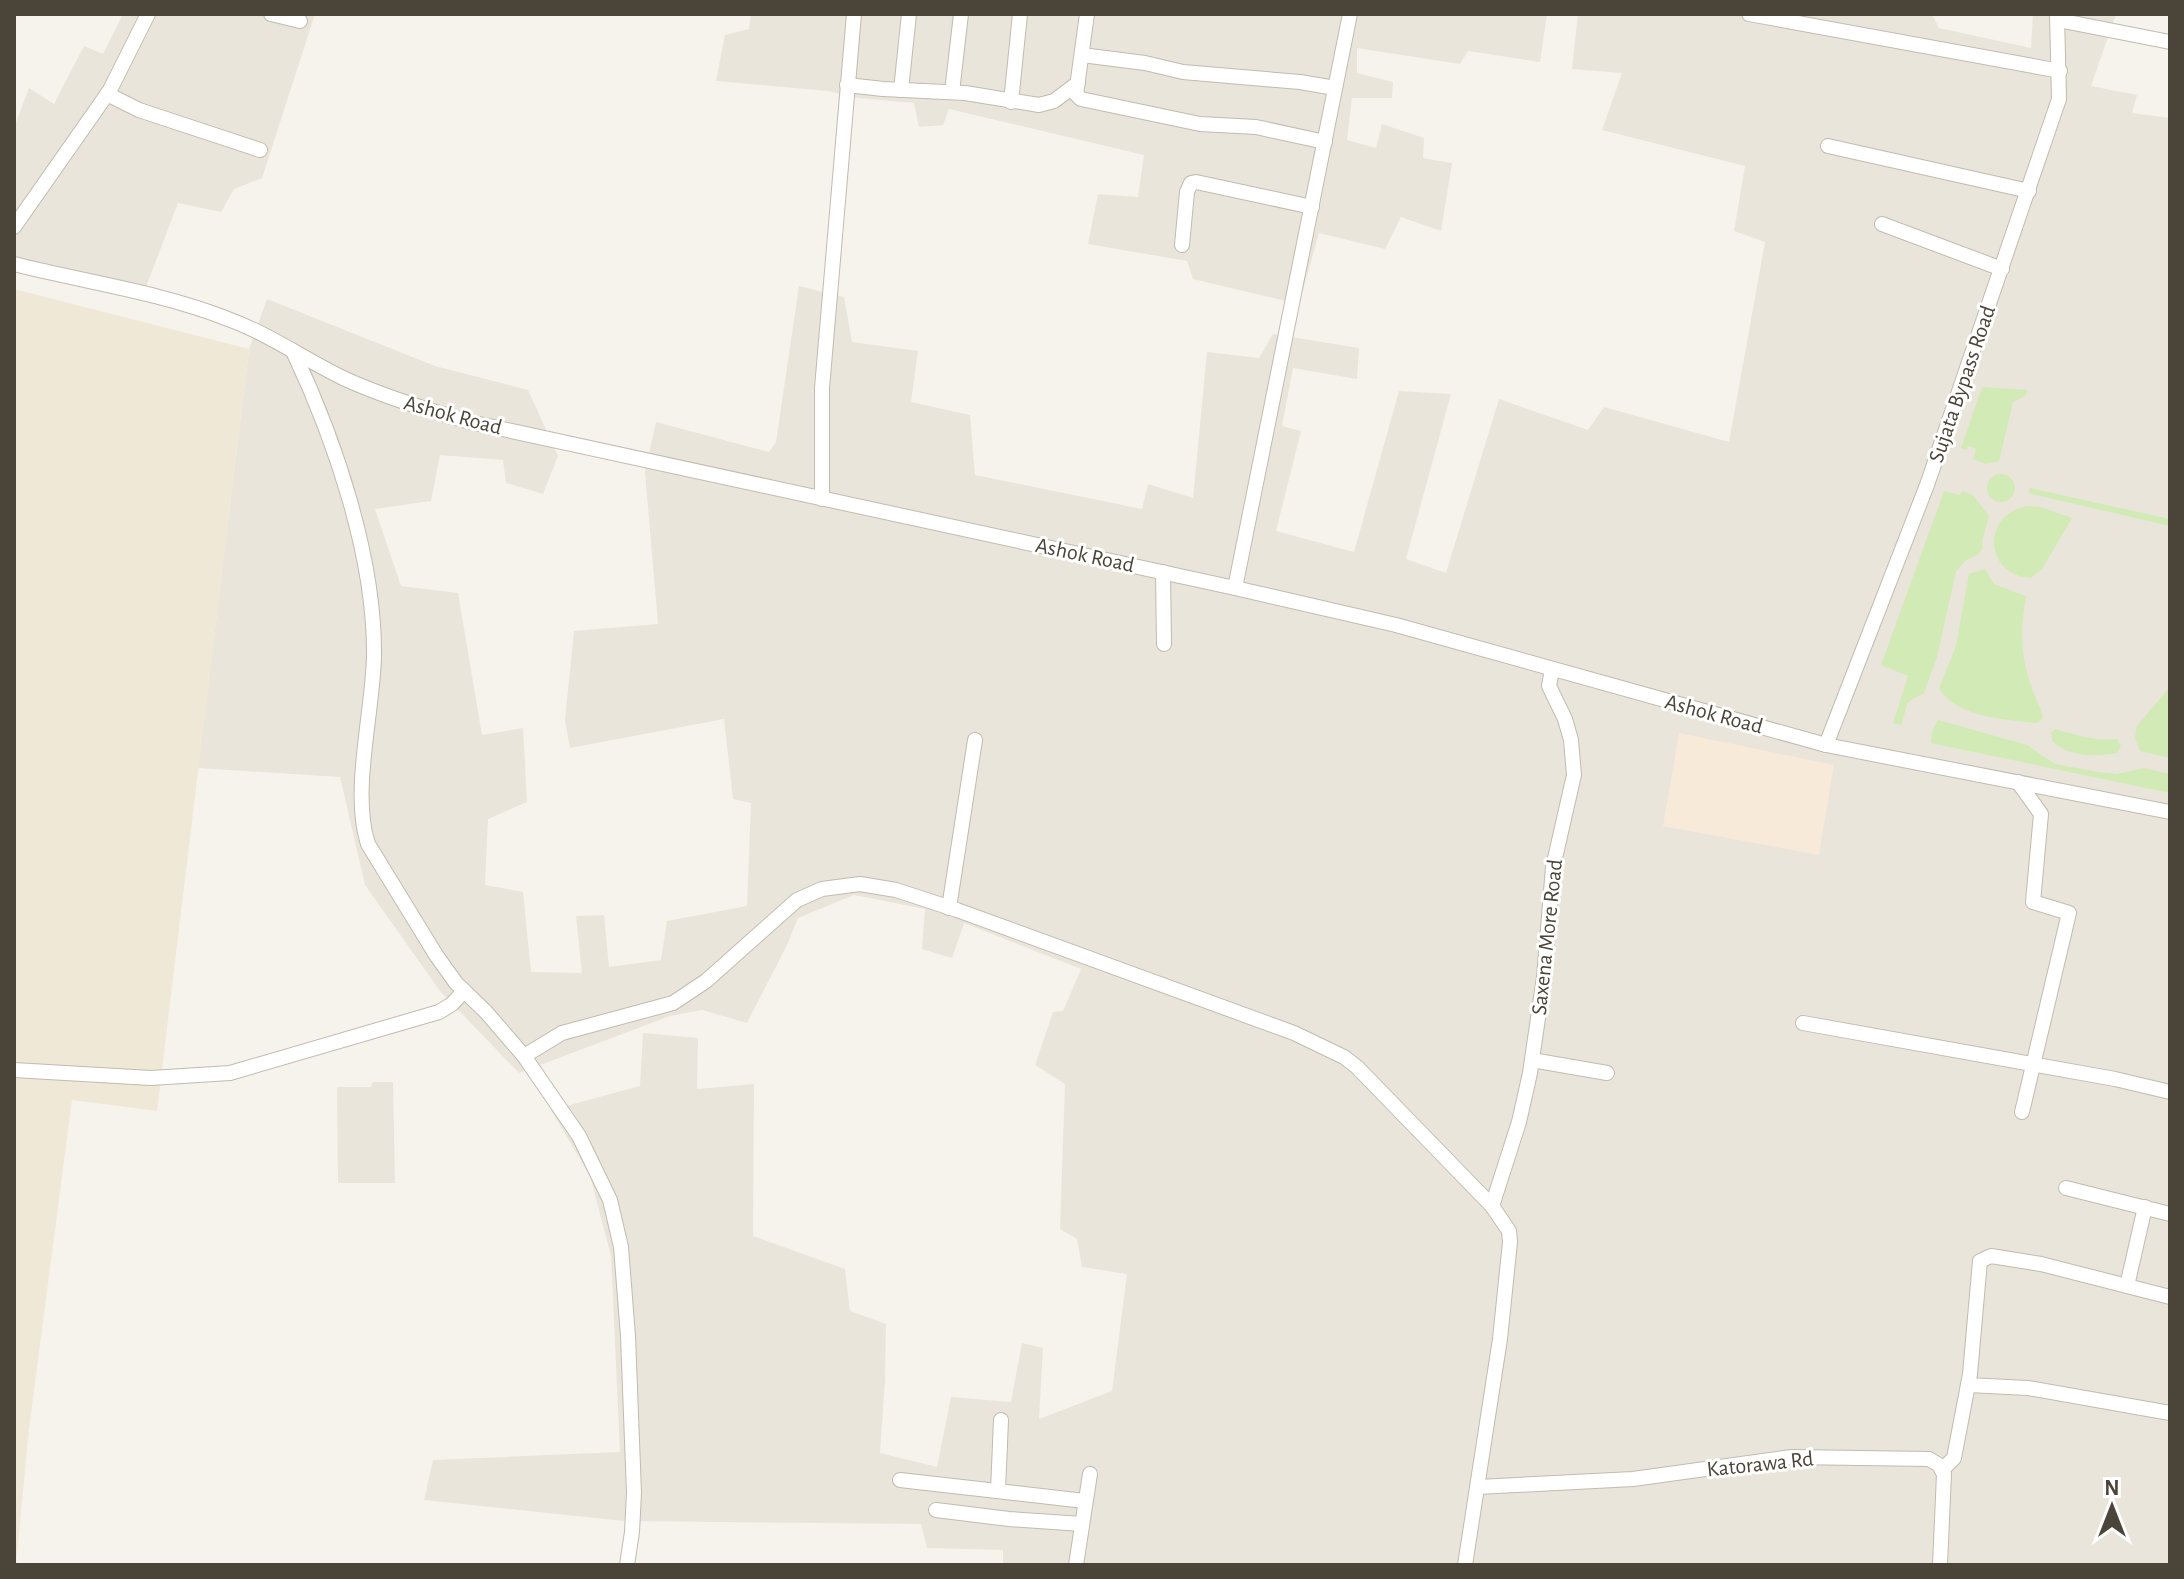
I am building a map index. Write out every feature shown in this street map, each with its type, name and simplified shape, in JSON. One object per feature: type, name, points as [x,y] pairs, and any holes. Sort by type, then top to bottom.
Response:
[{"type":"street","points":[[14,227],[107,94],[148,14]]},
{"type":"street","points":[[271,14],[300,21]]},
{"type":"street","points":[[822,499],[822,388],[853,14]]},
{"type":"street","points":[[901,90],[909,14]]},
{"type":"street","points":[[952,92],[961,14]]},
{"type":"street","points":[[1011,102],[1020,14]]},
{"type":"street","points":[[1087,14],[1077,97],[1086,102],[1200,124],[1256,127],[1325,142]]},
{"type":"street","points":[[1235,588],[1350,14]]},
{"type":"street","points":[[1749,14],[2060,71]]},
{"type":"street","points":[[2058,17],[2170,42]]},
{"type":"street","name":"Sujata Bypass Road","points":[[1826,745],[1927,485],[2059,99],[2058,17]]},
{"type":"street","points":[[1082,55],[1145,63],[1183,72],[1311,83],[1335,88]]},
{"type":"street","points":[[847,85],[952,92],[1011,102],[1047,104],[1078,83]]},
{"type":"street","points":[[107,94],[139,110],[260,150]]},
{"type":"street","points":[[1828,146],[2029,191]]},
{"type":"street","points":[[1182,245],[1187,192],[1191,183],[1312,207]]},
{"type":"street","points":[[1882,224],[2002,269]]},
{"type":"street","name":"Ashok Road","points":[[14,264],[203,310],[261,332],[334,373],[384,396],[447,416],[1396,625],[1826,745],[2170,812]]},
{"type":"street","points":[[293,351],[345,485],[360,538],[370,600],[374,657],[363,786],[364,830],[373,856],[427,943],[464,991],[524,1056],[586,1146],[604,1185],[617,1227],[626,1285],[634,1493],[627,1565]]},
{"type":"street","points":[[1163,572],[1164,644]]},
{"type":"street","name":"Saxena More Road","points":[[1492,1206],[1519,1122],[1532,1060],[1553,867],[1574,775],[1571,740],[1549,686],[1552,669]]},
{"type":"street","points":[[949,908],[975,740]]},
{"type":"street","points":[[2018,782],[2041,814],[2033,902],[2069,913],[2022,1112]]},
{"type":"street","points":[[524,1056],[562,1033],[655,1009],[691,993],[807,894],[840,885],[874,885],[949,908],[1230,1009],[1344,1057],[1376,1085],[1492,1206],[1509,1231],[1500,1339],[1465,1565]]},
{"type":"street","points":[[14,1070],[151,1078],[230,1073],[439,1012],[464,991]]},
{"type":"street","points":[[1803,1023],[2170,1092]]},
{"type":"street","points":[[1532,1060],[1607,1073]]},
{"type":"street","points":[[2066,1188],[2170,1214]]},
{"type":"street","points":[[2127,1286],[2145,1207]]},
{"type":"street","points":[[1940,1565],[1945,1488],[1942,1470],[1954,1458],[1968,1385],[1980,1261],[1991,1256],[2041,1264],[2170,1297]]},
{"type":"street","points":[[1968,1385],[2040,1389],[2170,1413]]},
{"type":"street","points":[[998,1491],[1001,1420]]},
{"type":"street","name":"Katorawa Rd","points":[[1478,1487],[1633,1479],[1792,1457],[1929,1459],[1942,1470]]},
{"type":"street","points":[[1076,1565],[1090,1474]]},
{"type":"street","points":[[900,1480],[1085,1501]]},
{"type":"street","points":[[936,1510],[1082,1524]]},
{"type":"shaded area","points":[[123,14],[315,14],[262,178],[234,189],[221,212],[178,203],[141,300],[14,269],[14,128],[29,88],[54,104],[84,46],[103,54]]},
{"type":"shaded area","points":[[751,14],[1547,14],[1540,62],[1468,51],[1460,64],[1357,48],[1357,73],[1393,82],[1392,98],[1352,98],[1347,140],[1376,148],[1382,124],[1424,138],[1423,158],[1452,163],[1441,231],[1401,217],[1385,249],[1319,233],[1299,304],[1193,279],[1187,261],[1088,244],[1098,194],[1138,197],[1144,155],[949,109],[943,125],[919,127],[914,103],[858,98],[828,91],[716,81],[725,35],[749,29]]},
{"type":"shaded area","points":[[1578,14],[1932,14],[1939,28],[2031,48],[2033,14],[2116,14],[2091,86],[2137,95],[2132,113],[2170,118],[2170,1565],[1003,1565],[1003,1550],[927,1548],[921,1524],[624,1521],[424,1500],[433,1460],[620,1452],[611,1256],[590,1176],[551,1110],[640,1086],[643,1033],[698,1038],[697,1089],[754,1084],[753,1236],[845,1269],[850,1311],[886,1324],[880,1453],[937,1467],[951,1397],[1011,1402],[1022,1343],[1043,1348],[1039,1419],[1112,1391],[1127,1274],[1082,1267],[1077,1239],[1060,1229],[1065,1084],[1035,1065],[1053,1012],[1063,1011],[1081,969],[964,923],[952,958],[922,949],[925,909],[854,895],[798,918],[747,1023],[702,1010],[670,1016],[519,1073],[440,991],[365,885],[340,777],[198,768],[249,349],[267,299],[435,366],[528,390],[558,456],[543,494],[506,483],[503,460],[440,455],[431,501],[375,509],[401,586],[458,593],[482,735],[523,728],[527,802],[488,819],[485,885],[523,892],[531,972],[582,973],[576,916],[604,915],[609,967],[661,960],[667,921],[747,906],[751,803],[733,799],[724,719],[570,748],[565,720],[574,631],[658,624],[645,472],[656,422],[769,452],[776,442],[799,286],[844,297],[852,342],[918,351],[911,402],[970,415],[975,475],[1142,509],[1148,484],[1193,498],[1207,352],[1259,358],[1273,334],[1359,348],[1357,379],[1293,368],[1282,426],[1301,431],[1276,531],[1354,552],[1399,391],[1451,394],[1406,559],[1446,573],[1499,399],[1588,430],[1604,407],[1729,442],[1765,242],[1734,231],[1745,166],[1602,130],[1622,73],[1572,69]]},
{"type":"shaded area","points":[[14,289],[249,349],[157,1111],[72,1100],[29,1429],[16,1565],[14,1565]]},
{"type":"shaded area","points":[[1679,733],[1834,765],[1819,855],[1663,826]]},
{"type":"shaded area","points":[[373,1082],[393,1082],[395,1183],[338,1183],[337,1087],[371,1087]]},
{"type":"green space","points":[[1982,387],[2028,390],[2025,396],[2013,402],[1999,461],[1986,464],[1973,459],[1976,449],[1968,446],[1966,450],[1961,448]]},
{"type":"green space","points":[[2001,474],[2011,478],[2015,488],[2011,498],[2001,502],[1991,498],[1987,488],[1991,478]]},
{"type":"green space","points":[[2030,488],[2170,519],[2170,526],[2028,493]]},
{"type":"green space","points":[[1944,491],[1960,495],[1962,491],[1973,495],[1989,516],[1983,548],[1956,571],[1937,657],[1924,693],[1908,702],[1901,725],[1893,723],[1908,676],[1881,665]]},
{"type":"green space","points":[[2026,506],[2041,507],[2072,518],[2042,569],[2031,578],[2008,571],[1996,554],[1994,544],[2000,523],[2010,513]]},
{"type":"green space","points":[[1985,569],[1994,584],[2026,596],[2023,654],[2043,718],[2037,723],[1969,711],[1946,698],[1939,688],[1956,646],[1969,574]]},
{"type":"green space","points":[[2170,687],[2170,758],[2140,751],[2135,738],[2137,726]]},
{"type":"green space","points":[[1938,720],[2027,745],[2055,764],[2117,774],[2144,768],[2170,774],[2170,793],[1931,743],[1932,731]]},
{"type":"green space","points":[[2055,729],[2093,738],[2117,739],[2121,746],[2117,753],[2074,753],[2052,741],[2051,733]]}]
